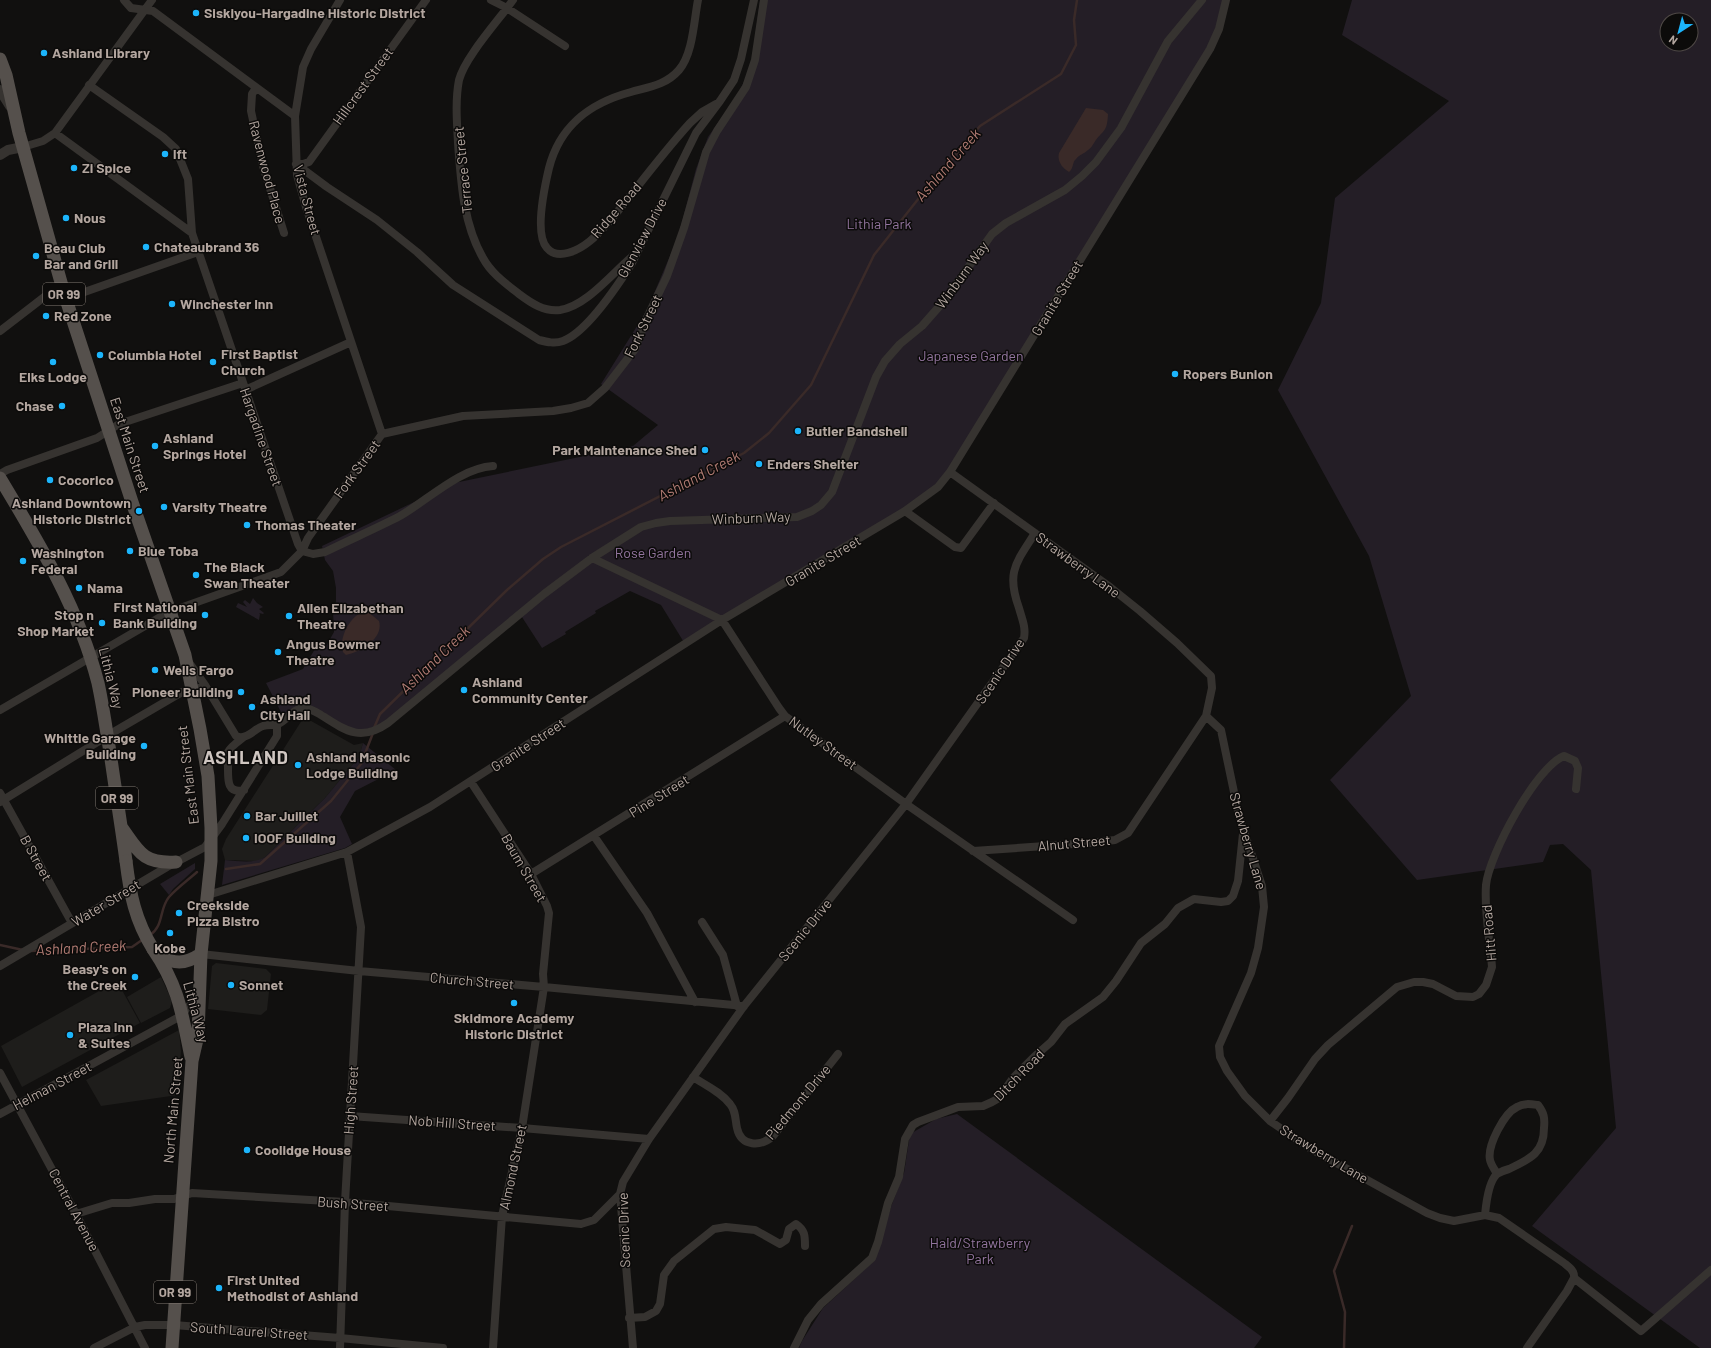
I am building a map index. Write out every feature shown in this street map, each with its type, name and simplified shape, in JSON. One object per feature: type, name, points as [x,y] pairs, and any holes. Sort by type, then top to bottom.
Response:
[{"type":"main road","name":"OR 99","points":[[0,59],[15,116]]},
{"type":"main road","name":"East Main Street","points":[[15,116],[64,293],[169,612],[185,655],[208,776],[211,839]]},
{"type":"main road","name":"Lithia Way","points":[[0,478],[53,570],[75,617],[90,658],[97,682],[108,736],[129,885],[136,915],[174,987],[183,1014],[192,1060]]},
{"type":"main road","points":[[121,826],[143,856],[161,863],[176,862]]},
{"type":"main road","name":"North Main Street","points":[[172,1348],[181,1196],[192,1060],[198,1036],[199,989],[211,861],[211,839]]},
{"type":"main road","points":[[155,952],[169,961],[179,963],[190,960],[202,954]]},
{"type":"street","points":[[124,0],[131,8],[153,11],[295,116]]},
{"type":"street","points":[[0,155],[8,150],[43,141],[55,133],[152,0]]},
{"type":"street","name":"Hillcrest Street","points":[[296,164],[309,162],[426,0]]},
{"type":"street","points":[[491,0],[507,8],[565,46]]},
{"type":"street","name":"Terrace Street","points":[[513,0],[464,66],[457,91],[457,127],[461,180],[469,226],[482,258],[496,276],[525,299],[544,308],[560,310],[577,305],[636,254]]},
{"type":"street","name":"Ridge Road","points":[[698,0],[690,45],[684,62],[671,78],[660,85],[629,93],[599,104],[577,119],[561,138],[551,161],[544,189],[541,219],[545,246],[551,252],[561,254],[580,247],[590,241],[618,211],[690,123],[702,112],[720,102]]},
{"type":"street","name":"Glenview Drive","points":[[296,164],[327,187],[377,220],[417,252],[453,285],[539,340],[551,343],[562,341],[573,336],[584,327],[623,277],[636,254],[690,143],[720,102],[738,70],[754,0]]},
{"type":"street","name":"Fork Street","points":[[0,710],[169,612],[282,572],[302,551],[308,538],[382,434],[464,416],[553,411],[571,408],[588,403],[605,388],[635,349],[645,322],[675,256],[706,152],[717,131],[746,87],[755,60],[764,0]]},
{"type":"street","name":"Winburn Way","points":[[244,737],[264,725],[277,725],[296,711],[304,708],[313,710],[347,731],[370,733],[380,729],[544,594],[592,558],[648,524],[670,521],[787,518],[804,515],[822,505],[832,492],[876,377],[885,361],[900,344],[922,326],[944,301],[992,234],[1006,223],[1065,190],[1096,162],[1121,128],[1168,41],[1202,0]]},
{"type":"street","name":"Granite Street","points":[[208,895],[347,852],[430,807],[722,620],[905,511],[938,488],[950,472],[1210,49],[1219,29],[1226,0]]},
{"type":"street","name":"Vista Street","points":[[338,1],[311,49],[303,67],[295,116],[297,175],[306,207],[382,434]]},
{"type":"street","name":"Hargadine Street","points":[[89,85],[163,137],[176,149],[188,179],[192,233],[298,544],[302,551]]},
{"type":"street","name":"Ravenwood Place","points":[[256,88],[252,94],[251,111],[263,166],[284,233]]},
{"type":"street","name":"East Main Street","points":[[0,90],[8,100],[15,116]]},
{"type":"street","points":[[55,133],[192,233]]},
{"type":"street","points":[[0,331],[49,292],[56,290],[64,293],[76,294],[198,252]]},
{"type":"street","points":[[0,474],[7,470],[97,438],[119,424],[244,386],[351,342]]},
{"type":"street","points":[[302,551],[313,554],[325,552],[400,516],[468,472],[483,466],[493,466]]},
{"type":"street","name":"Strawberry Lane","points":[[950,472],[1140,611],[1211,676],[1212,688],[1206,716],[1220,730],[1231,783],[1244,831],[1262,886],[1264,907],[1258,948],[1251,973],[1222,1038],[1219,1051],[1227,1071],[1238,1087],[1270,1122],[1311,1149],[1427,1213],[1454,1221],[1485,1215],[1499,1218],[1564,1263],[1572,1270],[1574,1278],[1641,1331],[1711,1270]]},
{"type":"street","points":[[905,511],[955,547],[961,548],[994,503]]},
{"type":"street","name":"Scenic Drive","points":[[634,1347],[629,1318],[620,1194],[623,1182],[649,1139],[693,1077],[740,1006],[906,804],[1024,638],[1025,625],[1014,594],[1012,575],[1018,560],[1035,533]]},
{"type":"street","points":[[592,558],[722,620]]},
{"type":"street","name":"Nutley Street","points":[[722,620],[785,716],[906,804],[1073,920]]},
{"type":"street","points":[[185,655],[236,736],[244,737]]},
{"type":"street","points":[[1,798],[182,692],[199,688],[204,689],[211,695]]},
{"type":"street","name":"Pine Street","points":[[531,874],[785,716]]},
{"type":"street","name":"Alnut Street","points":[[973,851],[1089,843],[1121,838],[1128,833],[1134,825],[1206,716]]},
{"type":"street","points":[[211,839],[244,790],[277,736],[277,725]]},
{"type":"street","points":[[244,737],[229,750],[227,755],[230,785],[233,790],[238,792],[244,790]]},
{"type":"street","name":"Hitt Road","points":[[1270,1122],[1315,1059],[1328,1045],[1396,987],[1414,982],[1423,982],[1433,984],[1462,998],[1473,997],[1483,990],[1491,974],[1492,967],[1486,896],[1489,872],[1497,852],[1521,805],[1539,779],[1556,759],[1564,756],[1575,761],[1578,768],[1576,789]]},
{"type":"street","name":"Baum Street","points":[[471,782],[531,874],[543,896],[549,913],[543,974],[544,987]]},
{"type":"street","name":"B Street","points":[[1,798],[72,923]]},
{"type":"street","name":"Ditch Road","points":[[794,1348],[808,1320],[820,1304],[867,1264],[875,1252],[888,1203],[899,1177],[905,1139],[913,1126],[918,1122],[958,1107],[983,1106],[999,1098],[1013,1078],[1051,1042],[1065,1024],[1103,997],[1116,981],[1141,943],[1165,924],[1178,908],[1194,899],[1221,902],[1228,901],[1232,896],[1238,881],[1244,831]]},
{"type":"street","points":[[594,836],[647,913],[695,1002]]},
{"type":"street","name":"Water Street","points":[[0,966],[176,862],[199,850],[211,839]]},
{"type":"street","name":"High Street","points":[[340,1348],[345,1202],[361,927],[347,852]]},
{"type":"street","points":[[702,922],[723,955],[740,1006]]},
{"type":"street","name":"Church Street","points":[[202,954],[359,971],[740,1006]]},
{"type":"street","name":"Almond Street","points":[[493,1348],[502,1216],[522,1128],[544,987]]},
{"type":"street","name":"Helman Street","points":[[0,1114],[183,1014],[192,1003],[199,989]]},
{"type":"street","name":"Piedmont Drive","points":[[693,1077],[729,1102],[735,1113],[737,1129],[740,1135],[749,1142],[758,1144],[767,1141],[773,1136],[838,1054]]},
{"type":"street","name":"Central Avenue","points":[[0,1073],[76,1214],[145,1348]]},
{"type":"street","points":[[1485,1215],[1489,1192],[1497,1174],[1534,1156],[1540,1147],[1544,1136],[1545,1119],[1543,1111],[1538,1105],[1524,1104],[1515,1107],[1504,1117],[1490,1151],[1490,1160],[1497,1174]]},
{"type":"street","name":"Nob Hill Street","points":[[350,1116],[522,1128],[649,1139]]},
{"type":"street","name":"Bush Street","points":[[76,1214],[112,1203],[129,1203],[155,1199],[174,1199],[192,1193],[345,1202],[581,1224],[594,1220],[620,1194]]},
{"type":"street","points":[[629,1318],[645,1317],[656,1311],[660,1304],[664,1276],[674,1261],[714,1229],[726,1227],[755,1230],[780,1244],[786,1240],[789,1229],[796,1224],[803,1229],[805,1246]]},
{"type":"street","points":[[1527,1348],[1567,1291],[1574,1278]]},
{"type":"street","name":"South Laurel Street","points":[[135,1327],[145,1325],[174,1325],[443,1348]]},
{"type":"street","points":[[94,1348],[135,1327]]},
{"type":"shaded area","points":[[1086,108],[1103,110],[1108,114],[1107,125],[1091,148],[1075,160],[1072,169],[1069,172],[1061,164],[1059,153]]},
{"type":"shaded area","points":[[367,611],[379,621],[380,627],[378,633],[370,643],[358,651],[346,655],[343,652],[342,646],[344,633],[351,621],[356,616]]},
{"type":"shaded area","points":[[304,717],[354,745],[363,743],[359,757],[325,798],[265,857],[259,861],[225,860],[222,849],[226,839]]},
{"type":"shaded area","points":[[216,963],[266,969],[271,974],[267,1010],[261,1015],[208,1009],[212,966]]},
{"type":"shaded area","points":[[161,977],[172,1001],[170,1008],[141,1023],[127,997]]},
{"type":"shaded area","name":"Plaza Inn & Suites","points":[[117,981],[140,1023],[22,1087],[1,1046]]},
{"type":"shaded area","points":[[179,1030],[181,1051],[178,1095],[101,1106],[86,1080]]},
{"type":"green space","name":"Lithia Park","points":[[760,0],[1226,0],[1219,29],[938,487],[685,644],[661,605],[630,591],[595,611],[596,613],[565,632],[566,634],[542,648],[520,614],[388,723],[353,733],[313,710],[283,716],[266,683],[303,669],[315,649],[326,646],[334,632],[333,611],[336,602],[336,588],[333,571],[325,560],[322,546],[454,483],[633,446],[658,425],[601,384],[647,310],[678,237],[696,169],[708,137],[736,97],[746,78],[752,60]]},
{"type":"green space","points":[[1352,0],[1711,0],[1711,1348],[1700,1348],[1532,1226],[1616,1128],[1591,870],[1563,844],[1550,845],[1543,862],[1417,880],[1330,780],[1411,696],[1369,556],[1278,390],[1321,303],[1335,198],[1449,101],[1342,35]]},
{"type":"green space","points":[[253,598],[263,607],[259,609],[264,613],[259,613],[259,620],[236,607],[238,603],[247,607],[243,602],[245,600],[250,604]]},
{"type":"green space","points":[[363,743],[396,770],[355,791],[340,817],[352,844],[345,848],[222,885],[225,860],[256,861],[265,857],[325,798],[359,757]]},
{"type":"green space","points":[[195,863],[195,869],[173,889],[169,895],[160,884]]},
{"type":"green space","name":"Hald/Strawberry Park","points":[[957,1114],[1262,1337],[1254,1348],[799,1348],[823,1308],[874,1261],[892,1204],[904,1173],[910,1134],[936,1119]]},
{"type":"waterway","name":"Ashland Creek","points":[[374,728],[380,714],[507,590],[543,559],[561,547],[744,453],[769,433],[811,385],[874,255],[919,198],[980,126],[1061,74],[1076,45],[1074,20],[1077,0]]},
{"type":"waterway","name":"Ashland Creek","points":[[226,869],[260,864],[331,801],[361,764],[373,733]]},
{"type":"waterway","name":"Ashland Creek","points":[[150,935],[160,922],[164,907],[169,897],[197,872]]},
{"type":"waterway","name":"Ashland Creek","points":[[29,951],[132,947],[142,940]]},
{"type":"waterway","name":"Ashland Creek","points":[[0,945],[23,950]]},
{"type":"waterway","points":[[1344,1348],[1345,1312],[1334,1271],[1352,1226]]},
{"type":"place","name":"Siskiyou-Hargadine Historic District","points":[[196,13]]},
{"type":"place","name":"Ashland Library","points":[[44,53]]},
{"type":"place","name":"lft","points":[[165,154]]},
{"type":"place","name":"Zi Spice","points":[[74,168]]},
{"type":"place","name":"Nous","points":[[66,218]]},
{"type":"place","name":"Chateaubrand 36","points":[[146,247]]},
{"type":"place","name":"Beau Club Bar and Grill","points":[[36,256]]},
{"type":"place","name":"Winchester Inn","points":[[172,304]]},
{"type":"place","name":"Red Zone","points":[[46,316]]},
{"type":"place","name":"Columbia Hotel","points":[[100,355]]},
{"type":"place","name":"Elks Lodge","points":[[53,362]]},
{"type":"place","name":"First Baptist Church","points":[[213,362]]},
{"type":"place","name":"Ropers Bunion","points":[[1175,374]]},
{"type":"place","name":"Chase","points":[[62,406]]},
{"type":"place","name":"Butler Bandshell","points":[[798,431]]},
{"type":"place","name":"Ashland Springs Hotel","points":[[155,446]]},
{"type":"place","name":"Park Maintenance Shed","points":[[705,450]]},
{"type":"place","name":"Enders Shelter","points":[[759,464]]},
{"type":"place","name":"Cocorico","points":[[50,480]]},
{"type":"place","name":"Varsity Theatre","points":[[164,507]]},
{"type":"place","name":"Ashland Downtown Historic District","points":[[139,511]]},
{"type":"place","name":"Thomas Theater","points":[[247,525]]},
{"type":"place","name":"Blue Toba","points":[[130,551]]},
{"type":"place","name":"Washington Federal","points":[[23,561]]},
{"type":"place","name":"The Black Swan Theater","points":[[196,575]]},
{"type":"place","name":"Nama","points":[[79,588]]},
{"type":"place","name":"First National Bank Building","points":[[205,615]]},
{"type":"place","name":"Allen Elizabethan Theatre","points":[[289,616]]},
{"type":"place","name":"Stop n Shop Market","points":[[102,623]]},
{"type":"place","name":"Angus Bowmer Theatre","points":[[278,652]]},
{"type":"place","name":"Wells Fargo","points":[[155,670]]},
{"type":"place","name":"Ashland Community Center","points":[[464,690]]},
{"type":"place","name":"Pioneer Building","points":[[241,692]]},
{"type":"place","name":"Ashland City Hall","points":[[252,707]]},
{"type":"place","name":"Whittle Garage Building","points":[[144,746]]},
{"type":"place","name":"Ashland Masonic Lodge Building","points":[[298,765]]},
{"type":"place","name":"Bar Juillet","points":[[247,816]]},
{"type":"place","name":"IOOF Building","points":[[246,838]]},
{"type":"place","name":"Creekside Pizza Bistro","points":[[179,913]]},
{"type":"place","name":"Kobe","points":[[170,933]]},
{"type":"place","name":"Beasy's on the Creek","points":[[135,977]]},
{"type":"place","name":"Sonnet","points":[[231,985]]},
{"type":"place","name":"Skidmore Academy Historic District","points":[[514,1003]]},
{"type":"place","name":"Plaza Inn & Suites","points":[[70,1035]]},
{"type":"place","name":"Coolidge House","points":[[247,1150]]},
{"type":"place","name":"First United Methodist of Ashland","points":[[219,1288]]},
{"type":"district","name":"ASHLAND","points":[[246,758]]},
{"type":"park label","name":"Japanese Garden","points":[[971,356]]},
{"type":"park label","name":"Rose Garden","points":[[653,553]]}]
